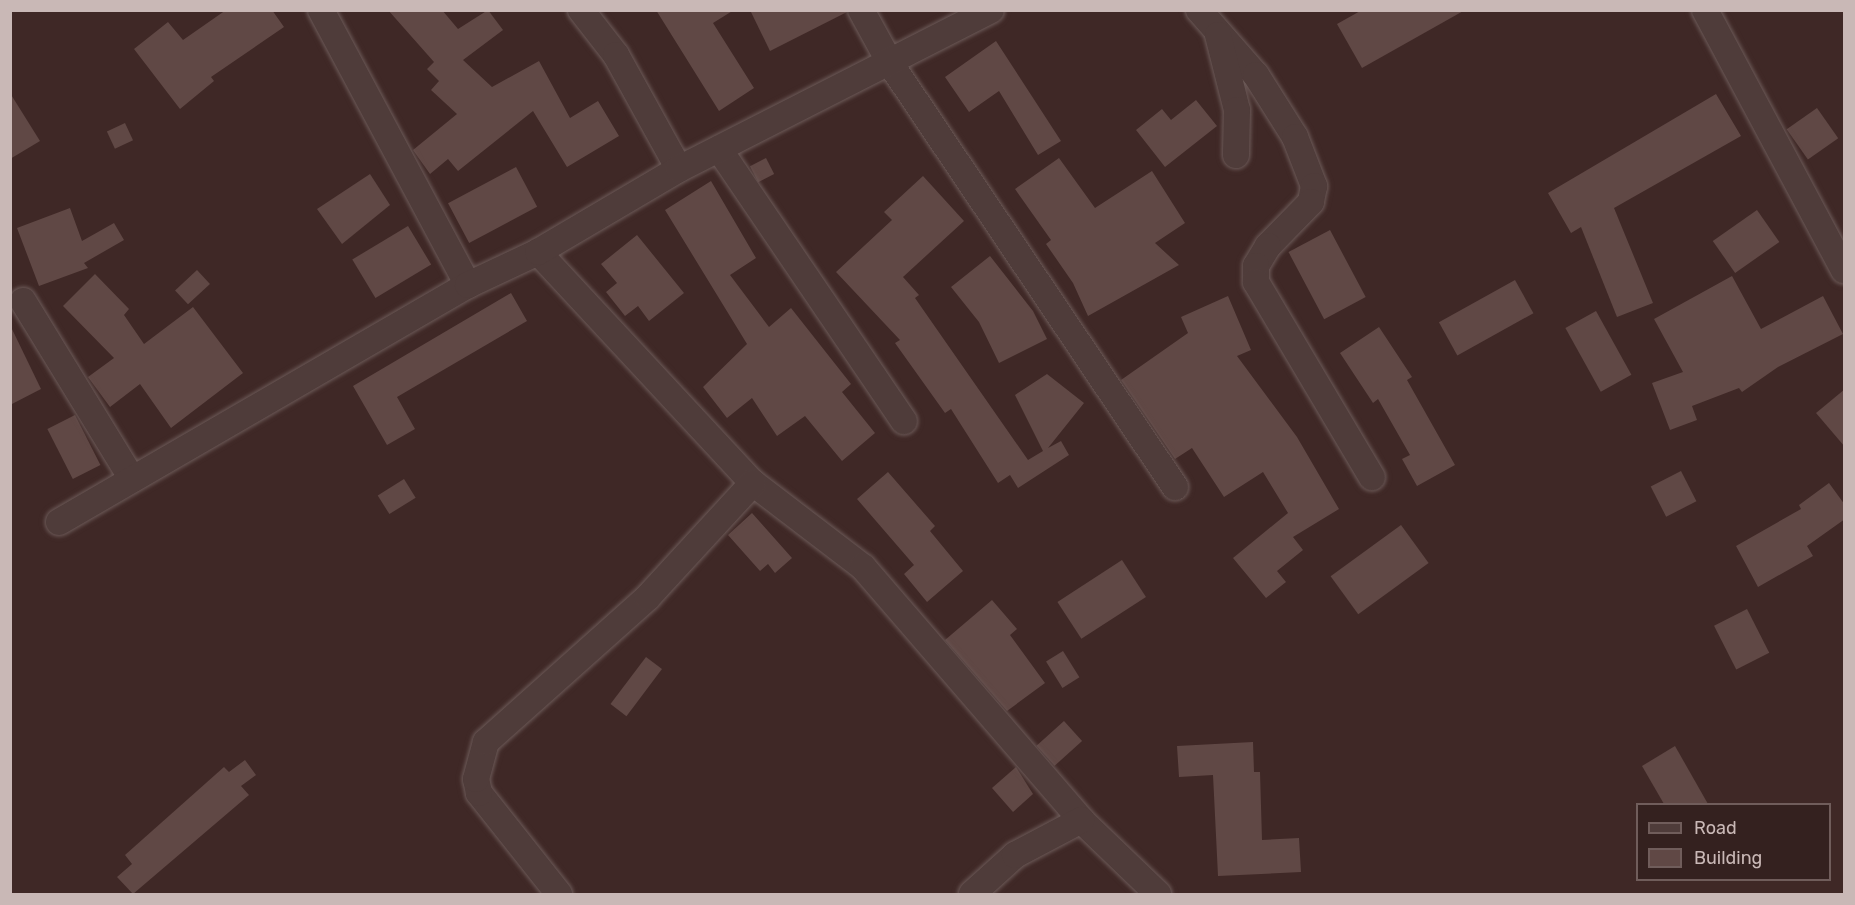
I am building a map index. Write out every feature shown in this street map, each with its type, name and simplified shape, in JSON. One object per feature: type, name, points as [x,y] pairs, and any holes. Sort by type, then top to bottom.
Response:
[{"type":"street","points":[[321,10],[468,285]]},
{"type":"street","points":[[581,10],[616,56],[678,170]]},
{"type":"street","points":[[861,10],[890,63],[1174,487]]},
{"type":"street","points":[[59,522],[468,285],[538,252],[678,170],[991,10]]},
{"type":"street","points":[[1199,10],[1257,75],[1294,137],[1314,186],[1311,202],[1268,246],[1256,266],[1256,282],[1372,477]]},
{"type":"street","points":[[1705,10],[1845,270]]},
{"type":"street","points":[[1217,32],[1237,110],[1236,155]]},
{"type":"street","points":[[719,149],[904,421]]},
{"type":"street","points":[[538,252],[753,483],[864,567],[1081,820],[1158,894]]},
{"type":"street","points":[[23,301],[132,479]]},
{"type":"street","points":[[559,894],[479,793],[476,779],[486,742],[648,597],[753,483]]},
{"type":"street","points":[[972,894],[1016,855],[1081,820]]},
{"type":"building","points":[[226,10],[272,10],[284,27],[211,77],[214,81],[180,109],[134,49],[168,22],[183,40]]},
{"type":"building","points":[[388,10],[442,10],[458,29],[488,10],[503,30],[463,60],[492,87],[539,61],[570,118],[598,101],[619,136],[567,167],[533,111],[458,171],[448,159],[430,174],[413,150],[457,114],[431,90],[439,81],[427,69],[434,62]]},
{"type":"building","points":[[656,10],[734,10],[713,23],[754,88],[719,111]]},
{"type":"building","points":[[750,10],[846,10],[847,12],[770,51]]},
{"type":"building","points":[[1362,10],[1465,10],[1362,68],[1337,24]]},
{"type":"building","points":[[996,41],[1061,141],[1038,155],[999,91],[969,112],[945,77]]},
{"type":"building","points":[[10,93],[40,141],[10,159]]},
{"type":"building","points":[[1716,94],[1741,136],[1614,208],[1653,303],[1617,317],[1581,227],[1571,233],[1548,193]]},
{"type":"building","points":[[1196,100],[1217,126],[1165,167],[1136,130],[1162,109],[1171,120]]},
{"type":"building","points":[[1817,108],[1838,138],[1808,160],[1787,129]]},
{"type":"building","points":[[125,123],[133,140],[115,149],[107,131]]},
{"type":"building","points":[[766,158],[774,174],[758,182],[750,166]]},
{"type":"building","points":[[1059,158],[1095,208],[1152,171],[1185,223],[1155,243],[1179,265],[1088,316],[1073,283],[1046,244],[1051,240],[1015,189]]},
{"type":"building","points":[[516,167],[537,207],[469,243],[448,203]]},
{"type":"building","points":[[370,174],[390,205],[342,244],[317,209]]},
{"type":"building","points":[[923,176],[964,221],[903,277],[919,295],[915,298],[1028,460],[1043,451],[1015,395],[1047,374],[1084,403],[1048,448],[1061,441],[1069,455],[1018,488],[1010,475],[998,483],[951,409],[945,413],[895,343],[900,340],[836,272],[892,220],[884,212]]},
{"type":"building","points":[[711,181],[756,258],[730,275],[769,327],[791,308],[851,384],[842,392],[875,433],[842,461],[805,416],[777,436],[752,398],[727,418],[703,387],[747,344],[665,210]]},
{"type":"building","points":[[70,208],[82,241],[114,223],[124,240],[84,263],[88,268],[39,286],[17,228]]},
{"type":"building","points":[[1757,210],[1779,242],[1735,273],[1713,241]]},
{"type":"building","points":[[408,226],[431,265],[375,298],[352,259]]},
{"type":"building","points":[[1330,230],[1366,297],[1324,319],[1289,252]]},
{"type":"building","points":[[637,235],[684,293],[649,321],[638,306],[625,316],[606,292],[617,283],[601,264]]},
{"type":"building","points":[[990,256],[1033,311],[1047,339],[999,363],[979,322],[951,287]]},
{"type":"building","points":[[197,270],[210,284],[188,304],[175,290]]},
{"type":"building","points":[[95,274],[129,309],[124,315],[144,344],[193,307],[243,373],[171,428],[140,384],[110,407],[88,377],[114,358],[63,306]]},
{"type":"building","points":[[1732,276],[1761,329],[1823,296],[1843,334],[1778,367],[1742,392],[1739,388],[1692,406],[1697,420],[1670,430],[1652,383],[1683,372],[1654,319]]},
{"type":"building","points":[[1515,280],[1533,313],[1457,355],[1439,322]]},
{"type":"building","points":[[511,293],[527,321],[397,397],[415,429],[387,445],[353,386]]},
{"type":"building","points":[[1228,296],[1251,350],[1237,356],[1297,437],[1339,509],[1293,537],[1303,550],[1277,571],[1286,582],[1266,598],[1233,558],[1288,513],[1263,472],[1224,497],[1192,448],[1175,459],[1121,380],[1188,333],[1181,317]]},
{"type":"building","points":[[1596,311],[1631,375],[1601,392],[1565,328]]},
{"type":"building","points":[[10,325],[41,389],[10,405]]},
{"type":"building","points":[[1379,327],[1412,377],[1407,380],[1455,465],[1417,486],[1402,459],[1410,455],[1378,399],[1373,403],[1340,353]]},
{"type":"building","points":[[1845,389],[1845,447],[1816,413]]},
{"type":"building","points":[[75,415],[100,465],[73,479],[47,429]]},
{"type":"building","points":[[1681,471],[1696,501],[1666,517],[1651,486]]},
{"type":"building","points":[[888,472],[935,526],[930,531],[963,571],[927,602],[904,574],[914,565],[857,499]]},
{"type":"building","points":[[404,479],[416,498],[389,514],[378,495]]},
{"type":"building","points":[[1829,483],[1845,505],[1845,519],[1807,546],[1813,556],[1758,587],[1736,546],[1801,509],[1799,505]]},
{"type":"building","points":[[752,513],[792,558],[775,573],[768,564],[760,571],[728,535]]},
{"type":"building","points":[[1401,525],[1429,563],[1358,614],[1331,576]]},
{"type":"building","points":[[1122,560],[1146,597],[1081,639],[1057,602]]},
{"type":"building","points":[[992,600],[1017,629],[1010,635],[1045,683],[1007,711],[945,640]]},
{"type":"building","points":[[1747,609],[1769,653],[1736,669],[1714,626]]},
{"type":"building","points":[[1063,651],[1079,677],[1062,688],[1046,662]]},
{"type":"building","points":[[646,657],[662,669],[626,716],[610,704]]},
{"type":"building","points":[[1064,721],[1082,741],[1055,766],[1037,746]]},
{"type":"building","points":[[1253,742],[1254,772],[1260,772],[1262,840],[1299,838],[1301,872],[1218,876],[1213,775],[1179,777],[1177,746]]},
{"type":"building","points":[[1675,746],[1707,803],[1663,803],[1642,766]]},
{"type":"building","points":[[245,760],[256,775],[241,786],[249,795],[133,894],[117,877],[132,864],[125,855],[224,767],[229,772]]},
{"type":"building","points":[[1016,767],[1033,794],[1013,812],[992,788]]}]
